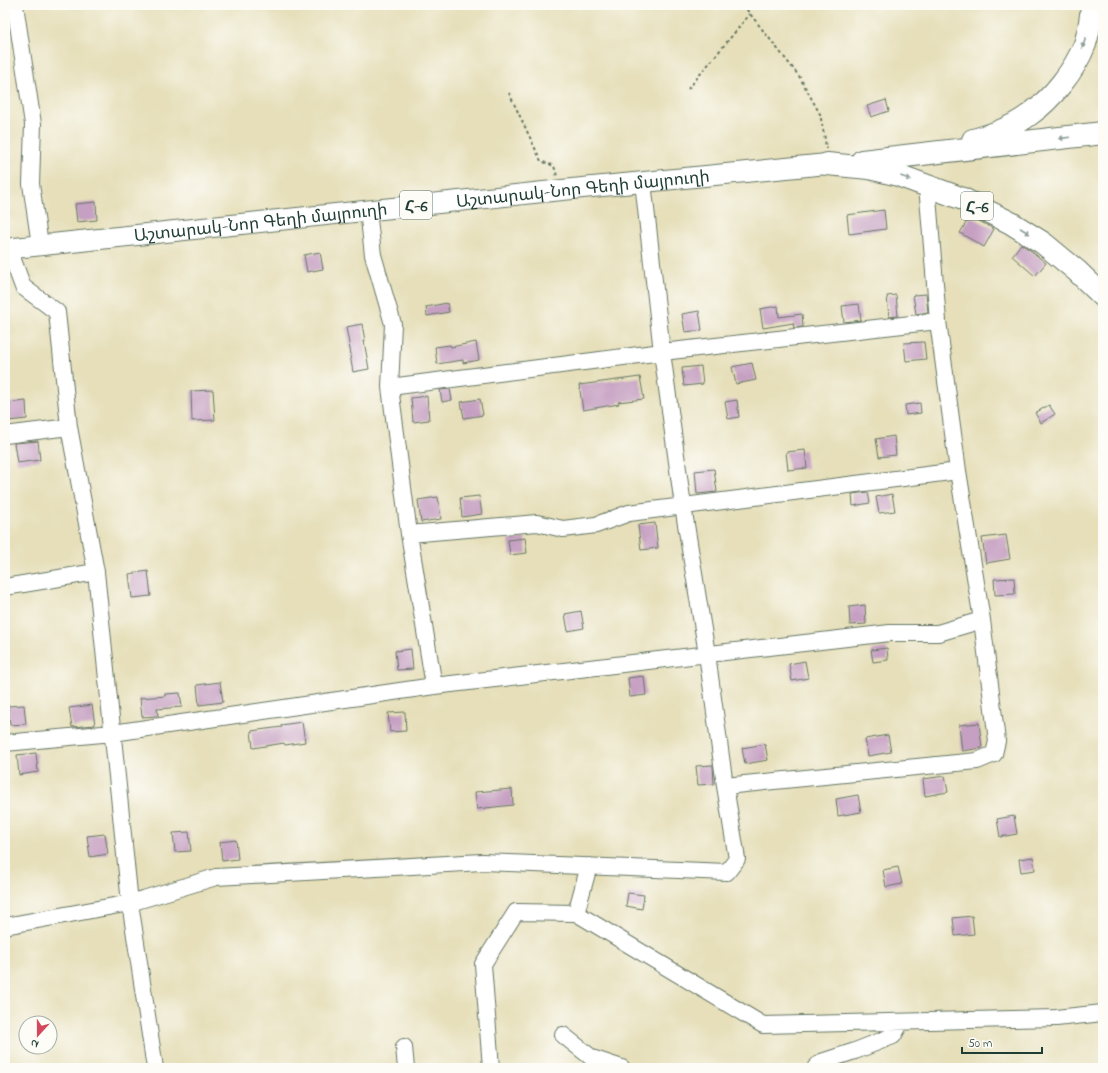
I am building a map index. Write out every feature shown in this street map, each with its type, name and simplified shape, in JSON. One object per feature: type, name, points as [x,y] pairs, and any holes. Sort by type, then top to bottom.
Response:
[{"type":"highway","points":[[908,156],[982,137],[1016,123],[1029,115],[1052,94],[1075,65],[1085,44],[1092,5]]},
{"type":"highway","points":[[827,164],[1103,133]]},
{"type":"highway","name":"Հ-6","points":[[827,164],[869,168],[895,174],[963,199],[1011,223],[1043,243],[1077,271],[1103,296]]},
{"type":"main road","name":"Աշտարակ-Նոր Գեղի մայրուղի","points":[[7,249],[368,210],[827,164]]},
{"type":"street","points":[[15,5],[33,124],[31,184],[40,246]]},
{"type":"street","points":[[5,926],[130,903],[216,877],[482,862],[727,872],[737,859],[725,786],[707,654],[683,506],[662,352],[643,182]]},
{"type":"street","points":[[725,786],[977,761],[994,754],[997,741],[982,620],[958,471],[938,321],[927,185]]},
{"type":"street","points":[[368,210],[373,255],[393,324],[390,387],[409,534],[434,686]]},
{"type":"street","points":[[7,249],[23,287],[57,312],[69,427],[96,572],[130,903],[155,1068]]},
{"type":"street","points":[[390,387],[662,352],[938,321]]},
{"type":"street","points":[[5,435],[69,427]]},
{"type":"street","points":[[409,534],[537,522],[563,529],[596,525],[629,512],[958,471]]},
{"type":"street","points":[[5,587],[96,572]]},
{"type":"street","points":[[5,743],[113,734],[434,686],[890,633],[938,633],[982,620]]},
{"type":"street","points":[[576,914],[589,866]]},
{"type":"street","points":[[491,1068],[483,964],[516,912],[576,914],[763,1025],[1056,1018],[1103,1013]]},
{"type":"street","points":[[815,1068],[821,1062],[855,1051],[893,1036],[901,1022]]},
{"type":"street","points":[[563,1035],[592,1058],[622,1068]]},
{"type":"street","points":[[404,1047],[406,1068]]},
{"type":"path","points":[[743,5],[799,76],[820,114],[825,139],[827,164]]},
{"type":"path","points":[[688,89],[750,14]]},
{"type":"path","points":[[509,93],[541,161],[554,166],[562,190]]},
{"type":"building","points":[[886,100],[889,111],[871,117],[867,106]]},
{"type":"building","points":[[96,202],[97,220],[77,222],[75,204]]},
{"type":"building","points":[[884,210],[886,229],[849,234],[847,215]]},
{"type":"building","points":[[970,216],[994,229],[984,247],[960,233]]},
{"type":"building","points":[[1021,244],[1046,263],[1035,276],[1012,256]]},
{"type":"building","points":[[320,252],[323,269],[307,272],[304,255]]},
{"type":"building","points":[[926,294],[928,312],[916,314],[913,295]]},
{"type":"building","points":[[896,295],[898,316],[889,317],[887,296]]},
{"type":"building","points":[[447,303],[449,312],[427,316],[426,307]]},
{"type":"building","points":[[859,304],[861,320],[844,322],[842,306]]},
{"type":"building","points":[[778,306],[779,317],[802,314],[803,327],[794,328],[793,323],[763,328],[760,309]]},
{"type":"building","points":[[699,311],[702,330],[685,332],[682,314]]},
{"type":"building","points":[[362,324],[369,369],[353,372],[346,327]]},
{"type":"building","points":[[476,342],[479,360],[463,363],[463,360],[437,364],[435,347],[450,345],[451,347]]},
{"type":"building","points":[[924,342],[926,359],[906,361],[904,343]]},
{"type":"building","points":[[752,363],[756,380],[736,384],[732,367]]},
{"type":"building","points":[[701,366],[703,384],[684,386],[682,368]]},
{"type":"building","points":[[640,377],[644,399],[618,402],[619,404],[583,410],[579,385]]},
{"type":"building","points":[[450,389],[452,400],[442,402],[440,390]]},
{"type":"building","points":[[213,390],[215,420],[192,421],[191,391]]},
{"type":"building","points":[[427,396],[429,420],[413,422],[411,398]]},
{"type":"building","points":[[480,399],[483,415],[464,418],[461,402]]},
{"type":"building","points":[[737,400],[739,417],[728,419],[725,402]]},
{"type":"building","points":[[26,401],[27,419],[8,421],[7,403]]},
{"type":"building","points":[[920,403],[921,413],[906,415],[905,405]]},
{"type":"building","points":[[1049,405],[1055,414],[1041,423],[1035,413]]},
{"type":"building","points":[[894,436],[896,455],[879,457],[876,439]]},
{"type":"building","points":[[38,441],[40,460],[17,463],[14,443]]},
{"type":"building","points":[[805,450],[807,468],[788,470],[786,452]]},
{"type":"building","points":[[714,469],[717,492],[697,494],[695,471]]},
{"type":"building","points":[[868,492],[870,503],[853,506],[852,494]]},
{"type":"building","points":[[892,494],[895,511],[879,513],[876,497]]},
{"type":"building","points":[[479,496],[482,514],[462,517],[460,498]]},
{"type":"building","points":[[438,497],[441,519],[421,522],[418,500]]},
{"type":"building","points":[[655,523],[658,548],[641,550],[638,525]]},
{"type":"building","points":[[1006,535],[1010,559],[986,563],[982,538]]},
{"type":"building","points":[[525,538],[527,553],[510,555],[508,540]]},
{"type":"building","points":[[148,571],[151,596],[132,598],[129,574]]},
{"type":"building","points":[[1014,578],[1015,594],[995,595],[994,579]]},
{"type":"building","points":[[865,605],[866,624],[850,625],[849,607]]},
{"type":"building","points":[[581,611],[584,628],[568,631],[565,614]]},
{"type":"building","points":[[887,648],[888,660],[873,662],[871,650]]},
{"type":"building","points":[[411,649],[413,669],[397,670],[395,651]]},
{"type":"building","points":[[805,661],[808,678],[792,681],[789,664]]},
{"type":"building","points":[[644,676],[646,695],[630,697],[628,678]]},
{"type":"building","points":[[220,682],[223,702],[199,705],[197,685]]},
{"type":"building","points":[[180,693],[182,707],[157,709],[158,716],[142,717],[140,698]]},
{"type":"building","points":[[24,705],[26,724],[10,725],[8,706]]},
{"type":"building","points":[[92,705],[95,725],[72,727],[69,708]]},
{"type":"building","points":[[405,712],[406,731],[390,732],[388,713]]},
{"type":"building","points":[[302,722],[305,742],[285,745],[284,743],[253,748],[251,731],[282,727],[281,725]]},
{"type":"building","points":[[979,723],[982,748],[962,751],[959,725]]},
{"type":"building","points":[[888,735],[891,752],[868,756],[865,739]]},
{"type":"building","points":[[765,744],[768,760],[745,764],[742,748]]},
{"type":"building","points":[[36,753],[38,772],[19,775],[17,755]]},
{"type":"building","points":[[713,765],[714,784],[698,785],[696,766]]},
{"type":"building","points":[[945,776],[948,792],[925,796],[923,779]]},
{"type":"building","points":[[512,789],[513,805],[477,809],[475,792]]},
{"type":"building","points":[[858,795],[861,812],[838,816],[836,799]]},
{"type":"building","points":[[1014,816],[1017,834],[1000,837],[997,819]]},
{"type":"building","points":[[189,832],[191,851],[175,852],[173,833]]},
{"type":"building","points":[[105,834],[108,854],[90,857],[87,836]]},
{"type":"building","points":[[236,840],[238,859],[222,861],[220,842]]},
{"type":"building","points":[[1033,857],[1035,870],[1021,872],[1019,859]]},
{"type":"building","points":[[898,867],[902,884],[886,887],[883,870]]},
{"type":"building","points":[[628,893],[644,895],[642,909],[626,906]]},
{"type":"building","points":[[972,916],[974,934],[955,936],[953,918]]}]
